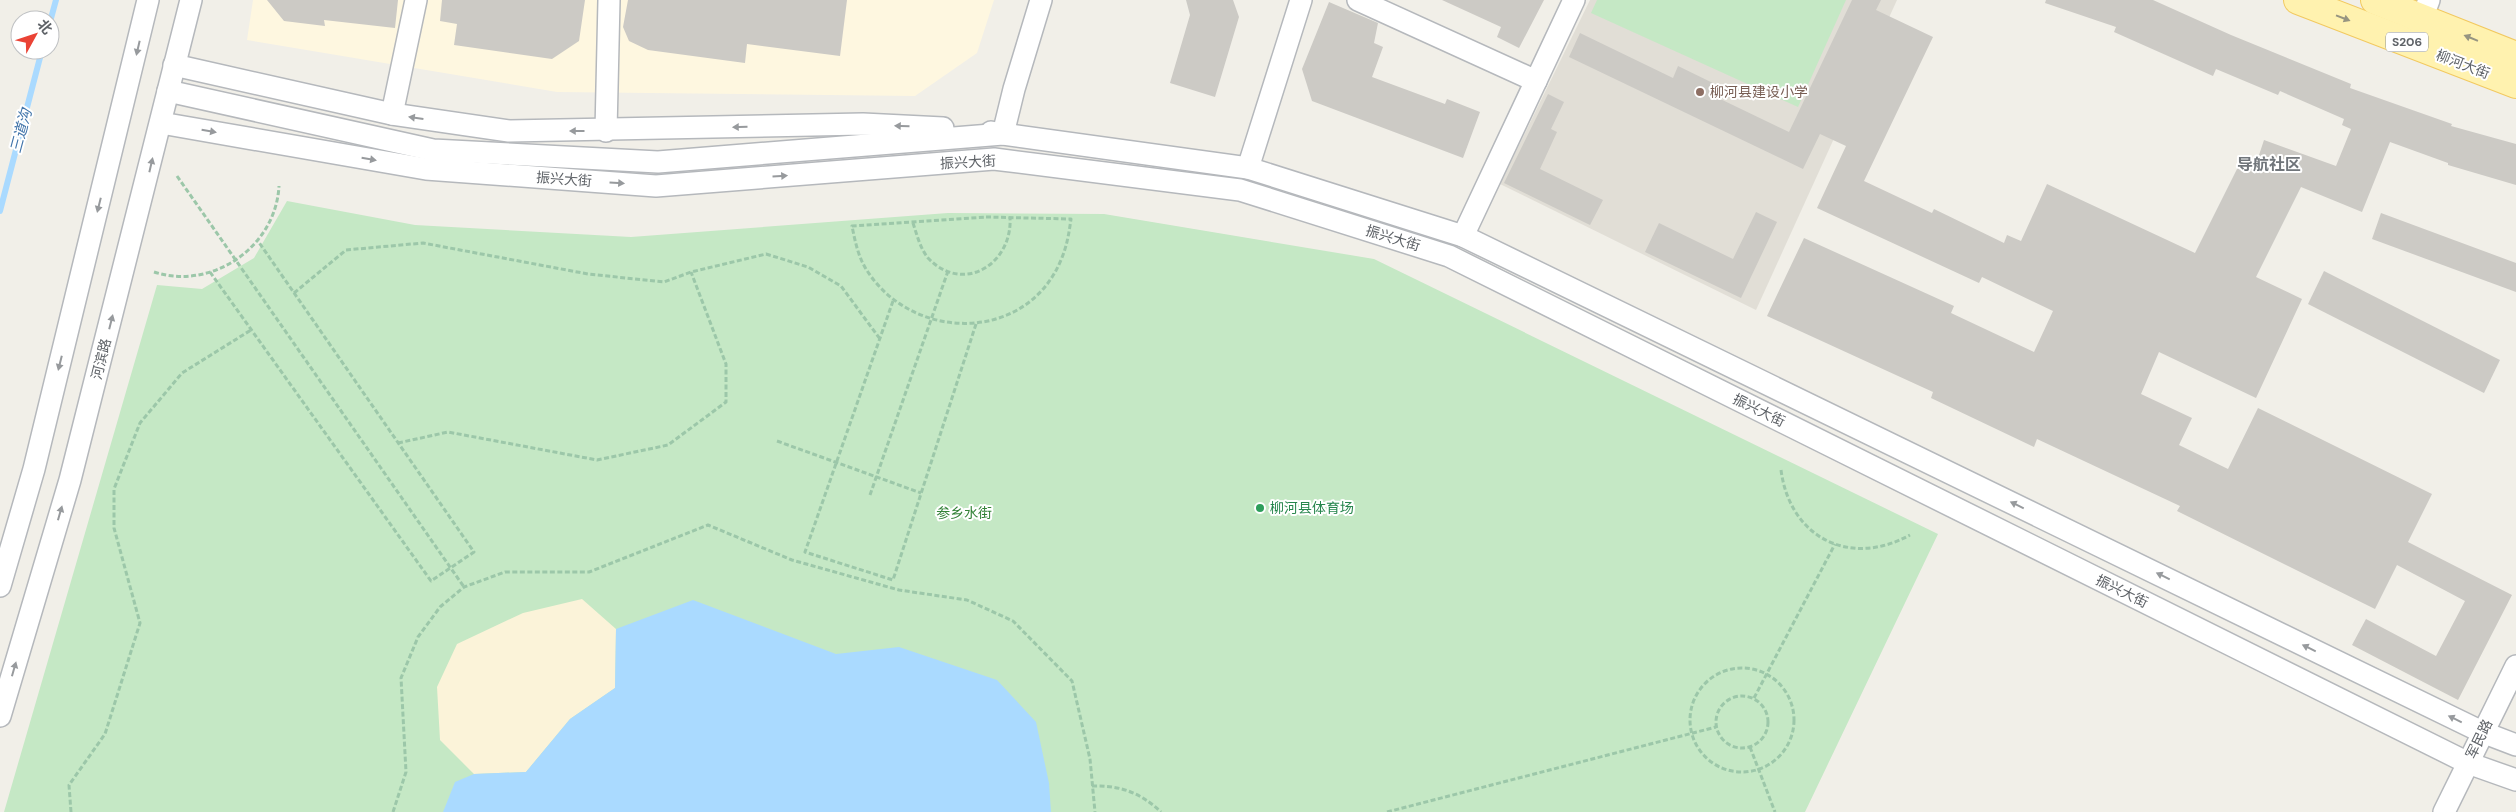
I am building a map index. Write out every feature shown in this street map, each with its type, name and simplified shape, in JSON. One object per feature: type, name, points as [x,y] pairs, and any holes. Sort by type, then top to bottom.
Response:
[{"type":"main road","name":"柳河大街","points":[[2298,0],[2516,84]]},
{"type":"main road","name":"柳河大街","points":[[2375,0],[2425,9],[2516,56]]},
{"type":"street","points":[[0,586],[34,469],[148,0]]},
{"type":"street","name":"河滨路","points":[[0,716],[70,480],[191,0]]},
{"type":"street","points":[[392,114],[416,0]]},
{"type":"street","points":[[606,131],[609,0]]},
{"type":"street","points":[[174,65],[392,114],[509,131],[606,131],[863,124],[970,129],[1003,134],[1014,89],[1041,0]]},
{"type":"street","points":[[1248,168],[1301,0]]},
{"type":"street","points":[[1358,0],[1536,81]]},
{"type":"street","points":[[1464,236],[1574,0]]},
{"type":"street","points":[[2412,44],[2425,9]]},
{"type":"street","name":"振兴大街","points":[[168,91],[434,150],[658,162],[1003,134],[1248,168],[1464,236],[2482,732],[2516,745]]},
{"type":"street","name":"振兴大街","points":[[161,123],[426,169],[656,186],[994,159],[1240,190],[1449,256],[2468,763],[2516,780]]},
{"type":"street","name":"军民路","points":[[2444,812],[2516,666]]},
{"type":"path","points":[[177,176],[464,587]]},
{"type":"path","points":[[154,272],[179,277],[210,272],[236,260],[258,241],[275,210],[279,186]]},
{"type":"path","points":[[913,222],[927,257],[948,271],[972,273],[995,262],[1009,241],[1010,216]]},
{"type":"path","points":[[1010,216],[1071,219],[1068,241],[1053,274],[1035,296],[1017,309],[997,318],[976,324],[932,321],[912,313],[893,301],[877,286],[865,268],[856,247],[852,226],[913,222],[1010,216]]},
{"type":"path","points":[[210,272],[430,582],[474,552],[258,241]]},
{"type":"path","points":[[294,293],[346,250],[423,244],[588,274],[664,282],[691,272],[766,254],[808,267],[841,286],[880,339]]},
{"type":"path","points":[[870,496],[948,271]]},
{"type":"path","points":[[398,443],[448,432],[597,460],[668,445],[726,402],[726,364],[691,272]]},
{"type":"path","points":[[893,301],[805,552],[893,580],[976,324]]},
{"type":"path","points":[[72,812],[69,785],[105,734],[140,623],[114,528],[114,489],[140,423],[182,373],[250,330]]},
{"type":"path","points":[[778,441],[922,493]]},
{"type":"path","points":[[1781,470],[1783,486],[1796,516],[1807,528],[1835,544],[1850,548],[1874,548],[1896,542],[1910,534]]},
{"type":"path","points":[[393,812],[406,772],[401,678],[418,637],[440,607],[464,587],[505,572],[589,572],[708,525],[792,560],[899,590],[967,600],[1013,621],[1072,681],[1090,759],[1095,812]]},
{"type":"path","points":[[1754,698],[1835,544]]},
{"type":"path","points":[[1734,668],[1751,669],[1766,674],[1786,693],[1793,710],[1794,720],[1791,738],[1782,754],[1758,770],[1735,772],[1713,763],[1697,746],[1692,735],[1690,711],[1696,695],[1706,682],[1719,673],[1734,668]]},
{"type":"path","points":[[1744,695],[1754,698],[1762,704],[1767,713],[1768,724],[1762,738],[1750,747],[1739,748],[1729,744],[1721,737],[1716,727],[1716,717],[1726,701],[1734,696],[1744,695]]},
{"type":"path","points":[[1387,812],[1692,735],[1716,727]]},
{"type":"path","points":[[1750,747],[1775,812]]},
{"type":"path","points":[[1092,786],[1130,790],[1161,812]]},
{"type":"shaded area","points":[[253,0],[994,0],[977,53],[915,96],[557,92],[247,40]]},
{"type":"shaded area","name":"柳河县建设小学","points":[[1590,0],[1897,0],[1756,310],[1500,184]]},
{"type":"green space","points":[[1597,0],[1846,0],[1798,107],[1591,13]]},
{"type":"green space","name":"参乡水街","points":[[287,201],[415,225],[631,237],[948,213],[1104,214],[1374,259],[1938,534],[1805,812],[4,812],[157,285],[202,289],[254,258]]},
{"type":"sand","points":[[582,599],[616,629],[615,688],[570,719],[526,772],[474,774],[440,740],[437,687],[457,644],[523,613]]},
{"type":"water","points":[[693,600],[836,654],[899,647],[997,680],[1036,722],[1049,783],[1051,812],[443,812],[455,782],[474,774],[526,772],[570,719],[615,688],[616,629]]},
{"type":"building","points":[[267,0],[398,0],[395,28],[324,20],[325,26],[284,21]]},
{"type":"building","points":[[442,0],[585,0],[579,41],[552,59],[454,45],[457,24],[440,21]]},
{"type":"building","points":[[628,0],[847,0],[840,56],[747,44],[745,63],[648,50],[629,41],[623,27]]},
{"type":"building","points":[[1186,0],[1233,0],[1239,17],[1215,97],[1170,83],[1190,15]]},
{"type":"building","points":[[1442,0],[1544,0],[1519,48],[1497,37],[1501,27]]},
{"type":"building","points":[[1852,0],[1881,0],[1876,10],[1933,37],[1864,181],[1932,213],[1934,209],[2004,243],[2007,235],[2021,241],[2047,184],[2195,253],[2243,157],[2256,164],[2264,140],[2336,166],[2351,129],[2342,125],[2344,119],[2280,91],[2278,95],[2216,69],[2213,76],[2114,32],[2116,27],[2045,3],[2046,0],[2153,0],[2231,35],[2351,84],[2350,88],[2452,124],[2451,126],[2516,144],[2516,185],[2448,165],[2448,163],[2390,142],[2362,212],[2301,187],[2256,277],[2302,299],[2256,398],[2159,352],[2141,394],[2192,418],[2179,445],[2228,469],[2258,408],[2432,494],[2408,542],[2512,595],[2458,700],[2352,645],[2366,619],[2436,656],[2465,601],[2397,565],[2375,609],[2177,511],[2180,506],[2037,439],[2034,447],[1931,398],[1933,392],[1767,316],[1804,238],[1954,306],[1951,313],[2034,352],[2053,311],[1982,277],[1979,283],[1817,208],[1846,146],[1820,134],[1803,169],[1569,57],[1580,33],[1673,78],[1678,66],[1717,85],[1712,95],[1789,132]]},
{"type":"building","points":[[1329,2],[1378,23],[1374,43],[1383,47],[1372,77],[1445,104],[1447,99],[1480,112],[1463,158],[1312,101],[1302,69]]},
{"type":"building","points":[[1548,94],[1564,102],[1551,129],[1557,132],[1540,169],[1603,200],[1590,225],[1504,183]]},
{"type":"building","points":[[1756,212],[1777,222],[1741,298],[1645,252],[1659,223],[1733,259]]},
{"type":"building","points":[[2381,213],[2516,263],[2516,292],[2372,239]]},
{"type":"building","points":[[2324,271],[2500,360],[2484,393],[2308,304]]},
{"type":"waterway","name":"三道沟","points":[[53,10],[56,0]]},
{"type":"waterway","name":"三道沟","points":[[0,211],[39,60]]},
{"type":"place","name":"柳河县建设小学","points":[[1700,92]]},
{"type":"place","name":"柳河县体育场","points":[[1260,508]]},
{"type":"district","name":"导航社区","points":[[2269,164]]}]
